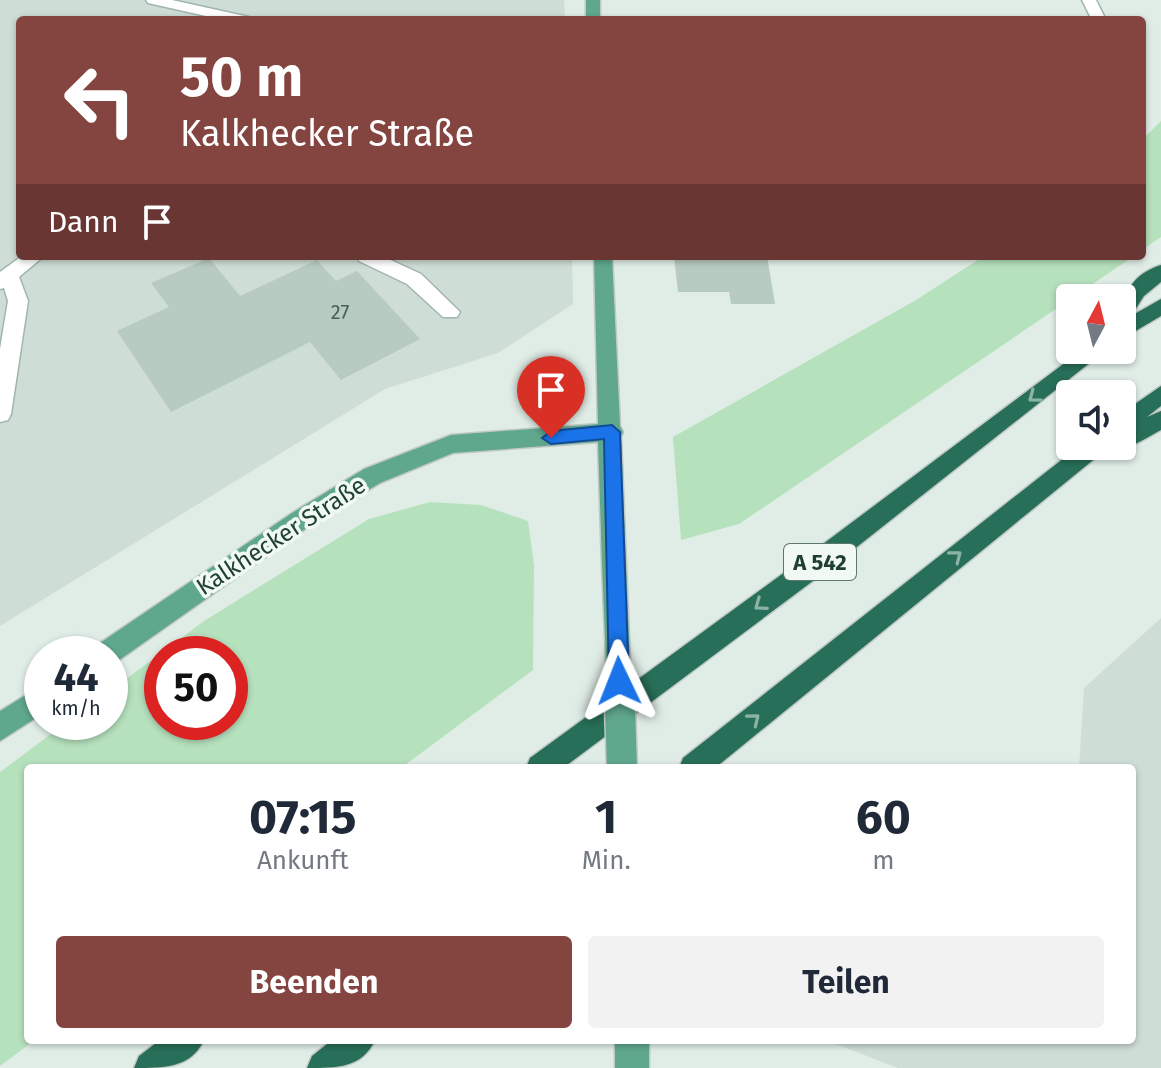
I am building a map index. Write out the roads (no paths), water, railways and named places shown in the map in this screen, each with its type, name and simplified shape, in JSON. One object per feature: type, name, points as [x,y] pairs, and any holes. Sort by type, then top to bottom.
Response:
[{"type":"highway","points":[[1136,293],[1161,272]]},
{"type":"highway","points":[[1136,323],[1161,306]]},
{"type":"highway","name":"A 542","points":[[545,764],[820,561],[1078,364]]},
{"type":"highway","points":[[1136,414],[1161,394]]},
{"type":"highway","points":[[1136,433],[1161,420]]},
{"type":"highway","points":[[698,764],[1077,460]]},
{"type":"highway","points":[[1062,472],[1085,460]]},
{"type":"highway","points":[[151,1068],[182,1044]]},
{"type":"highway","points":[[324,1068],[353,1044]]},
{"type":"main road","points":[[603,260],[612,432],[622,764]]},
{"type":"main road","name":"Kalkhecker Straße","points":[[128,639],[300,520],[372,476],[451,444],[612,432]]},
{"type":"main road","points":[[0,727],[24,710]]},
{"type":"main road","points":[[632,1044],[632,1068]]},
{"type":"street","points":[[153,0],[190,14]]},
{"type":"street","points":[[0,414],[18,301],[5,279],[30,260]]},
{"type":"street","points":[[374,260],[414,279],[450,312]]}]
